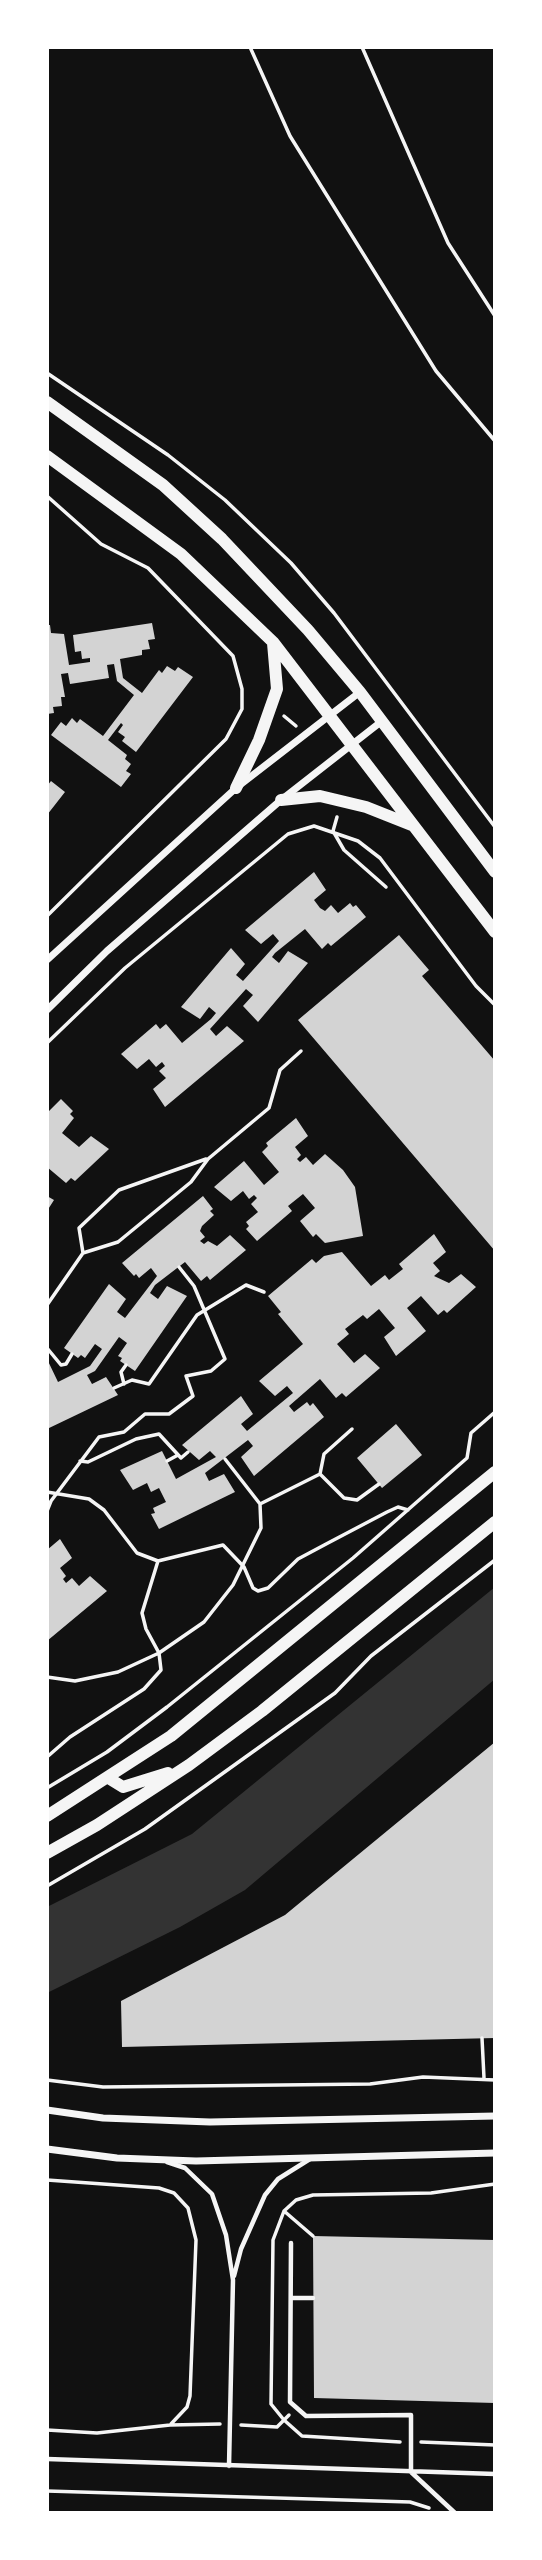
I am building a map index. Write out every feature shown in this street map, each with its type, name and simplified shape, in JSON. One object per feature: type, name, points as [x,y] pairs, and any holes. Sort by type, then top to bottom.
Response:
[{"type":"street","points":[[47,402],[163,485],[222,539],[308,630],[360,692],[495,872]]},
{"type":"street","points":[[47,456],[181,554],[273,642],[353,743],[495,932]]},
{"type":"street","points":[[236,788],[259,740],[277,689],[273,642]]},
{"type":"street","points":[[47,960],[236,788],[360,692]]},
{"type":"street","points":[[47,1010],[107,951],[281,800],[382,722]]},
{"type":"street","points":[[281,800],[320,796],[366,807],[414,826]]},
{"type":"street","points":[[47,1816],[110,1779],[171,1737],[495,1472]]},
{"type":"street","points":[[47,1853],[97,1825],[190,1765],[262,1711],[495,1522]]},
{"type":"street","points":[[110,1779],[123,1787],[139,1784],[190,1765]]},
{"type":"street","points":[[47,2110],[103,2118],[210,2122],[495,2116]]},
{"type":"street","points":[[47,2148],[117,2158],[162,2160],[311,2159],[495,2153]]},
{"type":"lane","points":[[233,2280],[241,2249],[265,2195],[278,2179],[311,2159]]},
{"type":"lane","points":[[162,2160],[185,2168],[212,2194],[222,2215],[233,2280],[229,2466]]},
{"type":"lane","points":[[291,2244],[290,2402],[306,2416],[411,2415],[411,2471],[455,2513]]},
{"type":"lane","points":[[291,2298],[313,2298]]},
{"type":"lane","points":[[47,2459],[495,2474]]},
{"type":"path","points":[[250,47],[290,136],[436,372],[495,441]]},
{"type":"path","points":[[362,47],[447,243],[495,316]]},
{"type":"path","points":[[47,496],[101,544],[148,568],[233,656],[242,689],[242,709],[226,739],[47,916]]},
{"type":"path","points":[[288,717],[304,736]]},
{"type":"path","points":[[47,1043],[125,968],[288,834],[314,827],[358,841],[380,858],[476,986],[495,1005]]},
{"type":"path","points":[[333,831],[344,849],[386,887]]},
{"type":"path","points":[[47,1305],[83,1253],[118,1242],[191,1182],[208,1159],[269,1108],[280,1070],[301,1051]]},
{"type":"path","points":[[83,1253],[79,1228],[119,1190],[208,1159]]},
{"type":"path","points":[[47,1511],[57,1493],[99,1437],[124,1432],[145,1414],[169,1414],[193,1396],[186,1376],[211,1371],[225,1359],[194,1286],[179,1267]]},
{"type":"path","points":[[114,1388],[132,1380],[149,1384],[197,1315],[204,1310],[246,1286],[264,1292]]},
{"type":"path","points":[[47,1348],[61,1365],[66,1364],[72,1354]]},
{"type":"path","points":[[50,1364],[56,1361]]},
{"type":"path","points":[[124,1384],[121,1372],[126,1365]]},
{"type":"path","points":[[47,1788],[107,1752],[167,1707],[353,1558],[467,1458],[471,1433],[495,1412]]},
{"type":"path","points":[[320,1474],[324,1454],[352,1429]]},
{"type":"path","points":[[80,1461],[88,1462],[136,1439],[159,1434],[180,1458],[188,1452]]},
{"type":"path","points":[[167,1461],[178,1455]]},
{"type":"path","points":[[47,1677],[75,1681],[118,1672],[159,1653],[204,1622],[244,1567],[261,1528],[260,1504],[225,1459]]},
{"type":"path","points":[[320,1474],[344,1498],[357,1500],[379,1484]]},
{"type":"path","points":[[260,1504],[320,1474]]},
{"type":"path","points":[[47,1492],[89,1499],[104,1510],[137,1553],[158,1561],[223,1545],[244,1567],[253,1588],[258,1591],[268,1588],[298,1559],[318,1548],[398,1507],[408,1510]]},
{"type":"path","points":[[47,1886],[145,1829],[335,1693],[371,1656],[495,1560]]},
{"type":"path","points":[[47,1757],[70,1737],[144,1689],[161,1670],[159,1653],[146,1629],[142,1612],[158,1561]]},
{"type":"path","points":[[482,2038],[484,2078]]},
{"type":"path","points":[[47,2080],[103,2087],[370,2084],[423,2077],[495,2080]]},
{"type":"path","points":[[47,2180],[159,2188],[174,2193],[188,2208],[195,2240],[190,2396],[187,2407],[170,2425]]},
{"type":"path","points":[[495,2184],[431,2193],[313,2195],[296,2200],[284,2211],[273,2240],[271,2404],[302,2436],[495,2445]]},
{"type":"path","points":[[284,2211],[313,2236]]},
{"type":"path","points":[[47,2430],[97,2433],[170,2425],[229,2424],[277,2427],[284,2420]]},
{"type":"path","points":[[47,2491],[410,2502],[421,2504],[434,2513]]},
{"type":"shaded area","points":[[495,1587],[495,1679],[245,1890],[180,1927],[47,1993],[47,1907],[192,1834]]},
{"type":"building","points":[[152,623],[155,639],[148,640],[150,649],[142,650],[142,655],[120,659],[123,678],[142,693],[159,670],[162,673],[167,666],[175,671],[178,667],[193,677],[136,752],[122,741],[125,737],[118,732],[123,725],[121,723],[108,740],[127,755],[125,759],[131,764],[126,771],[131,774],[121,787],[51,735],[61,722],[66,726],[72,718],[77,723],[80,719],[103,736],[134,695],[117,681],[114,664],[107,665],[109,678],[70,684],[68,673],[61,674],[65,697],[61,697],[62,706],[53,707],[54,713],[47,714],[47,625],[50,625],[51,633],[64,634],[69,665],[90,662],[90,658],[82,659],[81,651],[75,652],[73,635]]},
{"type":"building","points":[[51,781],[65,792],[47,815],[47,786]]},
{"type":"building","points":[[314,872],[326,890],[314,900],[320,908],[325,911],[331,905],[338,913],[350,903],[353,907],[356,905],[366,917],[331,946],[328,943],[322,949],[305,929],[275,953],[272,957],[279,963],[288,951],[308,963],[258,1022],[243,1006],[253,995],[246,989],[210,1029],[216,1036],[227,1026],[244,1041],[165,1107],[153,1089],[166,1078],[159,1071],[165,1066],[162,1062],[156,1067],[149,1059],[137,1069],[121,1054],[156,1024],[160,1029],[166,1024],[182,1043],[211,1019],[216,1013],[209,1007],[200,1019],[181,1007],[231,948],[245,964],[236,975],[243,981],[279,941],[273,934],[261,944],[245,930]]},
{"type":"building","points":[[399,935],[429,970],[422,976],[495,1061],[495,1251],[298,1020]]},
{"type":"building","points":[[61,1099],[73,1111],[70,1114],[74,1118],[62,1133],[79,1147],[91,1136],[109,1149],[75,1181],[71,1178],[66,1183],[47,1167],[47,1113]]},
{"type":"building","points":[[296,1118],[308,1136],[295,1147],[301,1155],[297,1159],[300,1162],[306,1157],[313,1165],[325,1154],[343,1170],[355,1187],[363,1236],[325,1243],[316,1234],[313,1237],[300,1221],[315,1208],[303,1194],[288,1206],[292,1211],[257,1241],[246,1229],[249,1226],[246,1222],[258,1212],[251,1204],[257,1198],[254,1195],[249,1199],[243,1191],[231,1201],[214,1187],[244,1161],[264,1185],[279,1172],[262,1152],[268,1146],[266,1143]]},
{"type":"building","points":[[47,1196],[54,1200],[47,1211]]},
{"type":"building","points":[[203,1196],[213,1209],[210,1211],[214,1215],[202,1226],[200,1231],[205,1237],[200,1241],[204,1244],[208,1241],[217,1246],[230,1235],[246,1250],[210,1280],[207,1276],[201,1281],[185,1262],[155,1285],[150,1293],[158,1299],[167,1286],[187,1296],[135,1371],[120,1361],[122,1358],[118,1356],[127,1343],[119,1337],[95,1371],[87,1375],[92,1384],[106,1377],[118,1395],[47,1429],[47,1359],[58,1382],[90,1366],[102,1349],[95,1344],[85,1358],[81,1355],[78,1358],[64,1348],[109,1284],[126,1299],[117,1312],[125,1318],[157,1276],[151,1268],[139,1278],[122,1263]]},
{"type":"building","points":[[434,1234],[446,1252],[433,1263],[440,1271],[434,1276],[449,1283],[461,1274],[476,1287],[447,1313],[444,1310],[438,1315],[421,1296],[407,1308],[426,1331],[396,1356],[384,1337],[395,1328],[379,1309],[367,1319],[363,1315],[345,1329],[349,1334],[337,1344],[354,1363],[365,1354],[380,1368],[346,1397],[342,1393],[336,1398],[320,1379],[289,1406],[294,1412],[307,1402],[310,1406],[313,1403],[324,1417],[254,1476],[241,1457],[253,1446],[248,1440],[205,1473],[209,1481],[224,1474],[235,1492],[159,1529],[151,1514],[155,1513],[153,1508],[166,1502],[159,1488],[151,1492],[147,1483],[133,1490],[120,1470],[162,1451],[176,1479],[216,1457],[210,1451],[199,1460],[182,1445],[241,1396],[253,1414],[241,1424],[247,1431],[293,1393],[287,1386],[275,1396],[259,1381],[303,1344],[278,1314],[281,1312],[268,1296],[312,1259],[316,1263],[324,1256],[342,1252],[371,1286],[385,1275],[389,1280],[403,1269],[399,1264]]},
{"type":"building","points":[[396,1424],[422,1455],[382,1488],[357,1458]]},
{"type":"building","points":[[60,1539],[72,1558],[60,1568],[66,1576],[63,1579],[66,1583],[72,1578],[79,1586],[90,1576],[107,1591],[47,1641],[47,1550]]},
{"type":"building","points":[[495,1742],[495,2038],[122,2047],[121,2001],[285,1915]]},
{"type":"building","points":[[313,2236],[495,2240],[495,2403],[314,2398]]}]
